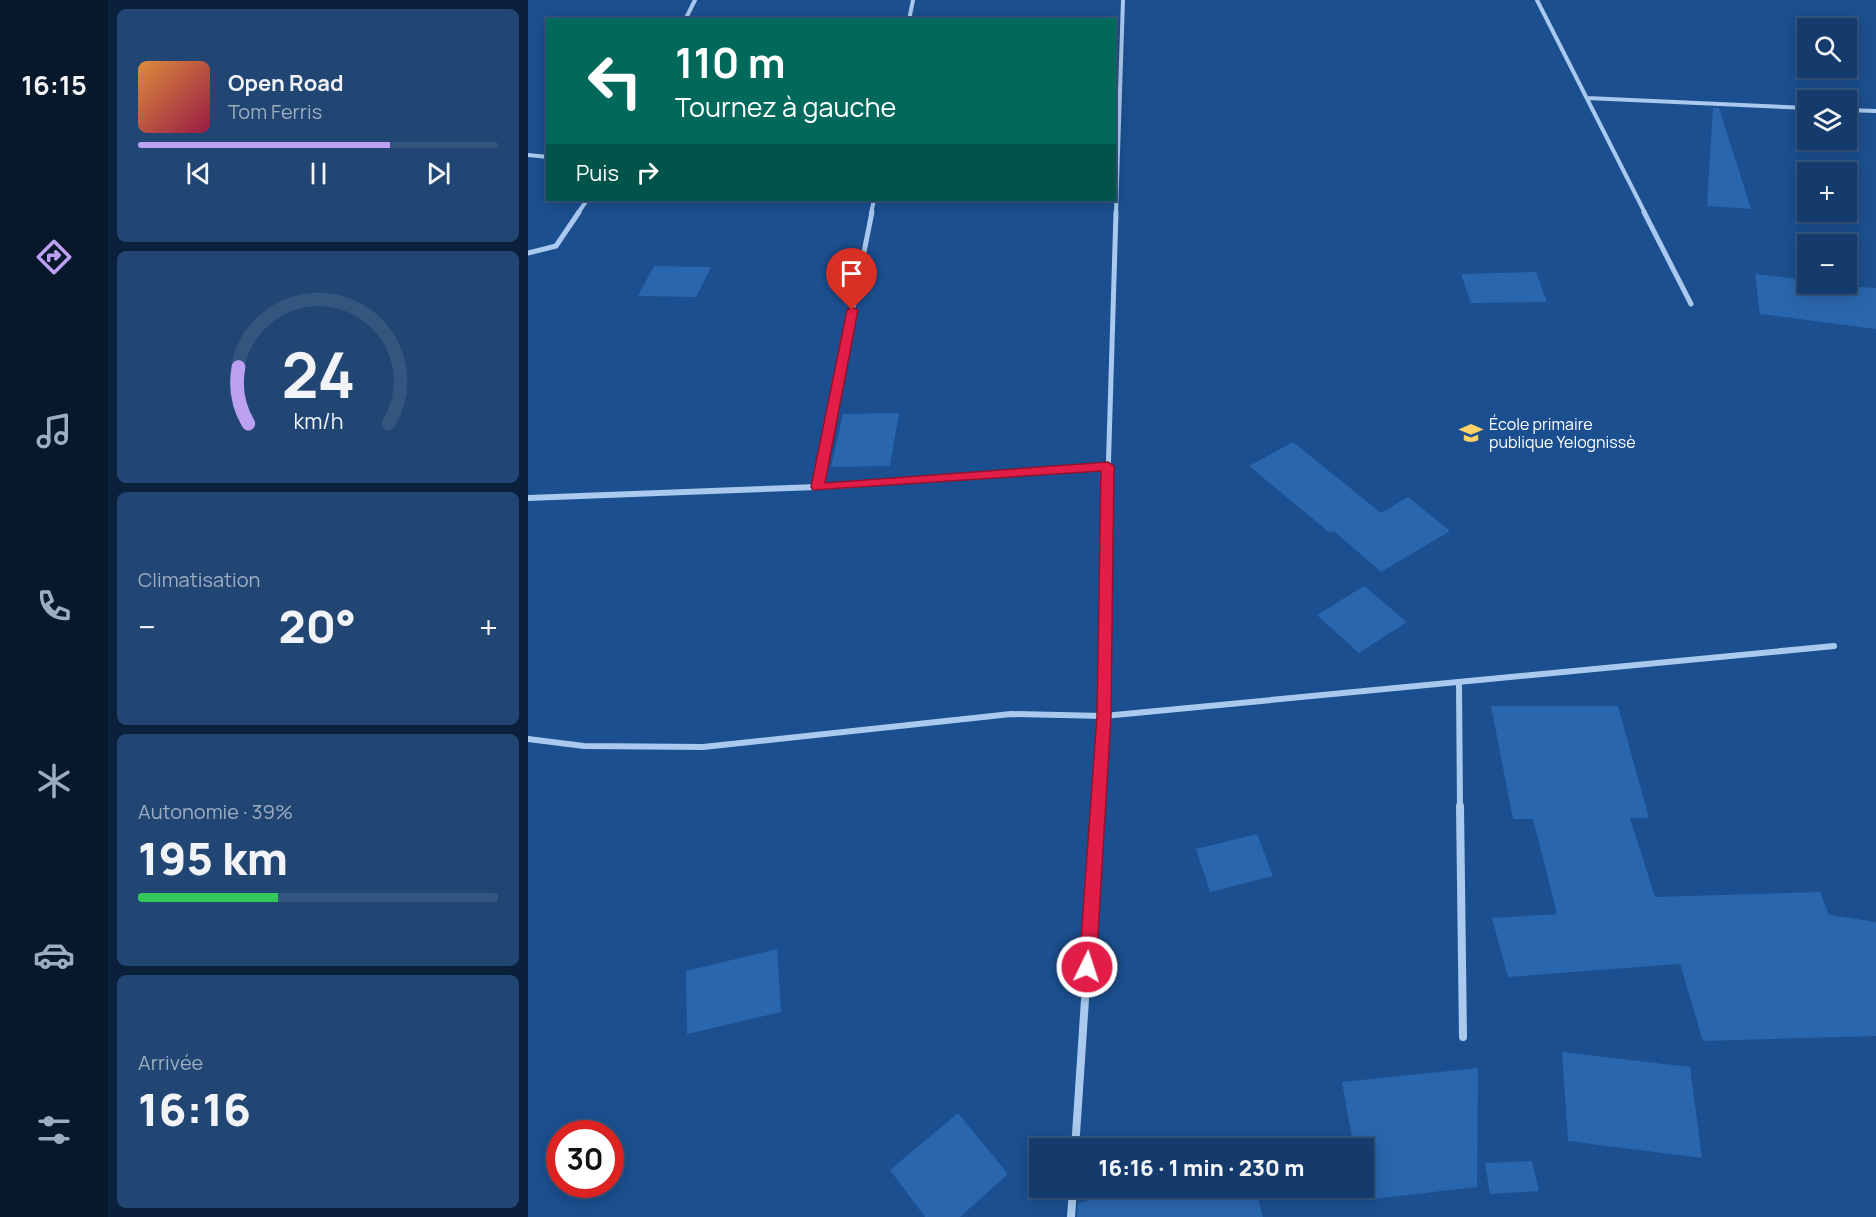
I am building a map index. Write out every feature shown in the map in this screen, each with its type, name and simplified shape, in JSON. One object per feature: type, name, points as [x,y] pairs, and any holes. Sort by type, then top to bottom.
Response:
[{"type":"street","points":[[686,18],[695,0]]},
{"type":"street","points":[[909,18],[913,0]]},
{"type":"street","points":[[1076,1138],[1104,716],[1108,466],[1123,0]]},
{"type":"street","points":[[1537,0],[1691,304]]},
{"type":"street","points":[[1587,98],[1797,108]]},
{"type":"street","points":[[1857,110],[1876,111]]},
{"type":"street","points":[[528,155],[546,156]]},
{"type":"street","points":[[528,253],[556,246],[586,201]]},
{"type":"street","points":[[817,487],[874,201]]},
{"type":"street","points":[[528,498],[817,487],[1108,466]]},
{"type":"street","points":[[528,739],[585,746],[703,747],[1011,714],[1104,716],[1459,684],[1834,646]]},
{"type":"street","points":[[1459,684],[1463,1036]]},
{"type":"street","points":[[1071,1217],[1072,1198]]},
{"type":"building","points":[[1713,108],[1719,108],[1751,209],[1707,206]]},
{"type":"building","points":[[654,266],[711,267],[696,297],[638,296]]},
{"type":"building","points":[[1536,272],[1547,302],[1471,303],[1461,274]]},
{"type":"building","points":[[1755,274],[1797,279],[1797,294],[1857,294],[1857,287],[1876,288],[1876,329],[1760,314]]},
{"type":"building","points":[[899,413],[890,466],[831,467],[843,414]]},
{"type":"building","points":[[1293,442],[1381,513],[1408,497],[1450,531],[1381,572],[1334,531],[1330,533],[1249,466]]},
{"type":"building","points":[[1364,586],[1407,622],[1359,653],[1317,615]]},
{"type":"building","points":[[1491,706],[1618,706],[1649,818],[1630,818],[1655,897],[1820,892],[1829,915],[1876,922],[1876,1036],[1703,1041],[1680,964],[1508,977],[1492,918],[1557,914],[1533,819],[1513,819]]},
{"type":"building","points":[[1257,834],[1273,876],[1210,892],[1196,849]]},
{"type":"building","points":[[777,949],[781,1012],[687,1034],[686,971]]},
{"type":"building","points":[[1562,1052],[1690,1067],[1702,1158],[1568,1141]]},
{"type":"building","points":[[1478,1068],[1477,1187],[1364,1200],[1364,1198],[1374,1198],[1374,1138],[1352,1138],[1342,1082]]},
{"type":"building","points":[[958,1113],[1008,1174],[960,1217],[925,1217],[890,1170]]},
{"type":"building","points":[[1532,1161],[1539,1191],[1490,1194],[1485,1163]]},
{"type":"building","points":[[1098,1198],[1258,1198],[1263,1217],[1077,1217],[1078,1203]]},
{"type":"place","name":"École primaire publique Yelognissè","points":[[1471,433]]},
{"type":"route","points":[[852,310],[817,487],[1108,466],[1104,716],[1087,967]]}]
